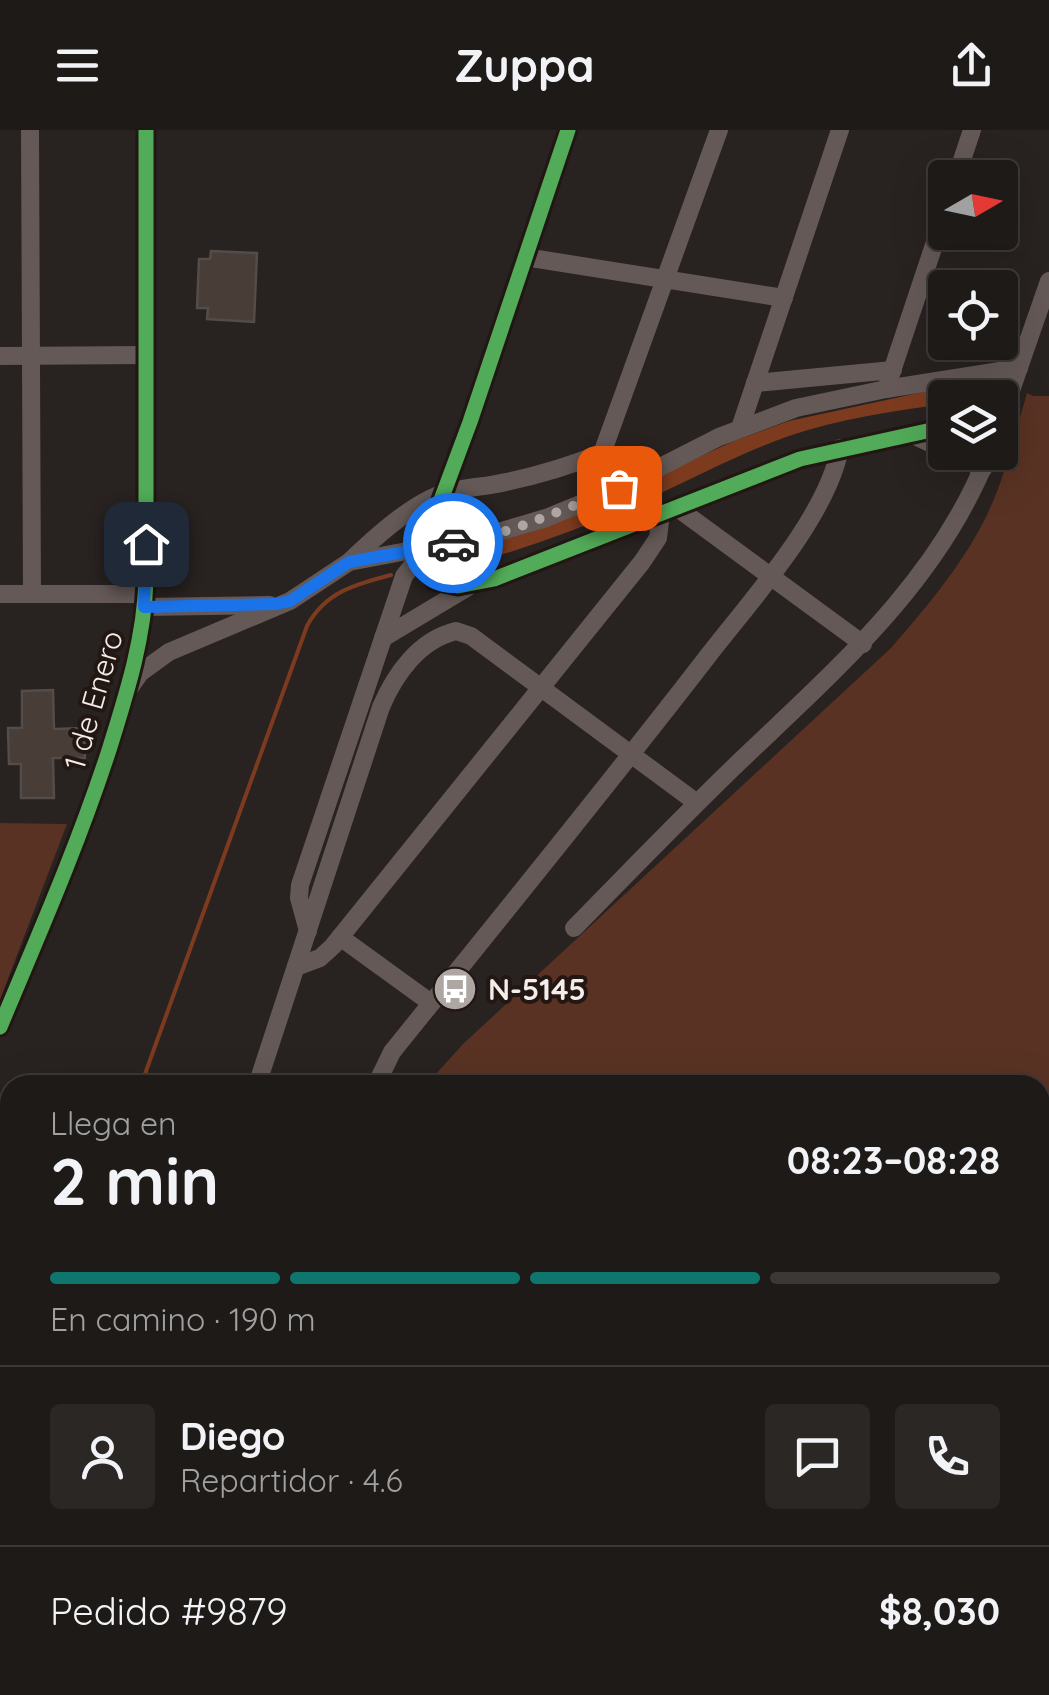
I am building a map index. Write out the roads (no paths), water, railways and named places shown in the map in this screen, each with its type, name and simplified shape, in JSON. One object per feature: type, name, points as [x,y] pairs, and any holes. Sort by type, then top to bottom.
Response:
[{"type":"street","points":[[30,130],[32,594]]},
{"type":"street","name":"1 de Enero","points":[[0,1027],[71,858],[128,690],[145,601],[146,130]]},
{"type":"street","points":[[568,130],[426,548],[425,564],[434,581],[452,586],[473,584],[524,568],[773,468],[840,448],[928,430]]},
{"type":"street","points":[[619,488],[603,460],[604,452],[719,130]]},
{"type":"street","points":[[740,428],[840,130]]},
{"type":"street","points":[[962,160],[972,130]]},
{"type":"street","points":[[886,388],[932,250]]},
{"type":"street","points":[[525,257],[784,298]]},
{"type":"street","points":[[1015,380],[1049,280]]},
{"type":"street","points":[[0,356],[146,355]]},
{"type":"street","points":[[349,562],[514,529],[619,488],[740,428],[796,408],[886,388],[1019,368]]},
{"type":"street","points":[[755,383],[893,370]]},
{"type":"street","points":[[910,434],[928,443]]},
{"type":"street","points":[[380,1075],[386,1060],[632,755],[770,576],[829,487],[840,448]]},
{"type":"street","points":[[128,690],[140,674],[169,652],[290,601],[349,562],[372,540],[429,500],[444,493],[504,483],[571,465],[604,452]]},
{"type":"street","points":[[574,928],[863,644],[941,545],[981,470]]},
{"type":"street","points":[[668,510],[770,576],[863,644]]},
{"type":"street","points":[[296,967],[320,958],[336,941],[649,554],[668,510]]},
{"type":"street","points":[[426,548],[404,576],[300,885],[299,898],[308,932],[317,945],[336,941],[431,1004]]},
{"type":"street","points":[[383,638],[473,584]]},
{"type":"street","points":[[0,594],[251,606],[290,601]]},
{"type":"street","points":[[260,1075],[382,707],[408,663],[439,636],[464,632],[697,803]]},
{"type":"waterway","points":[[145,1075],[307,626],[332,597],[391,575]]},
{"type":"place","name":"N-5145","points":[[455,989]]}]
